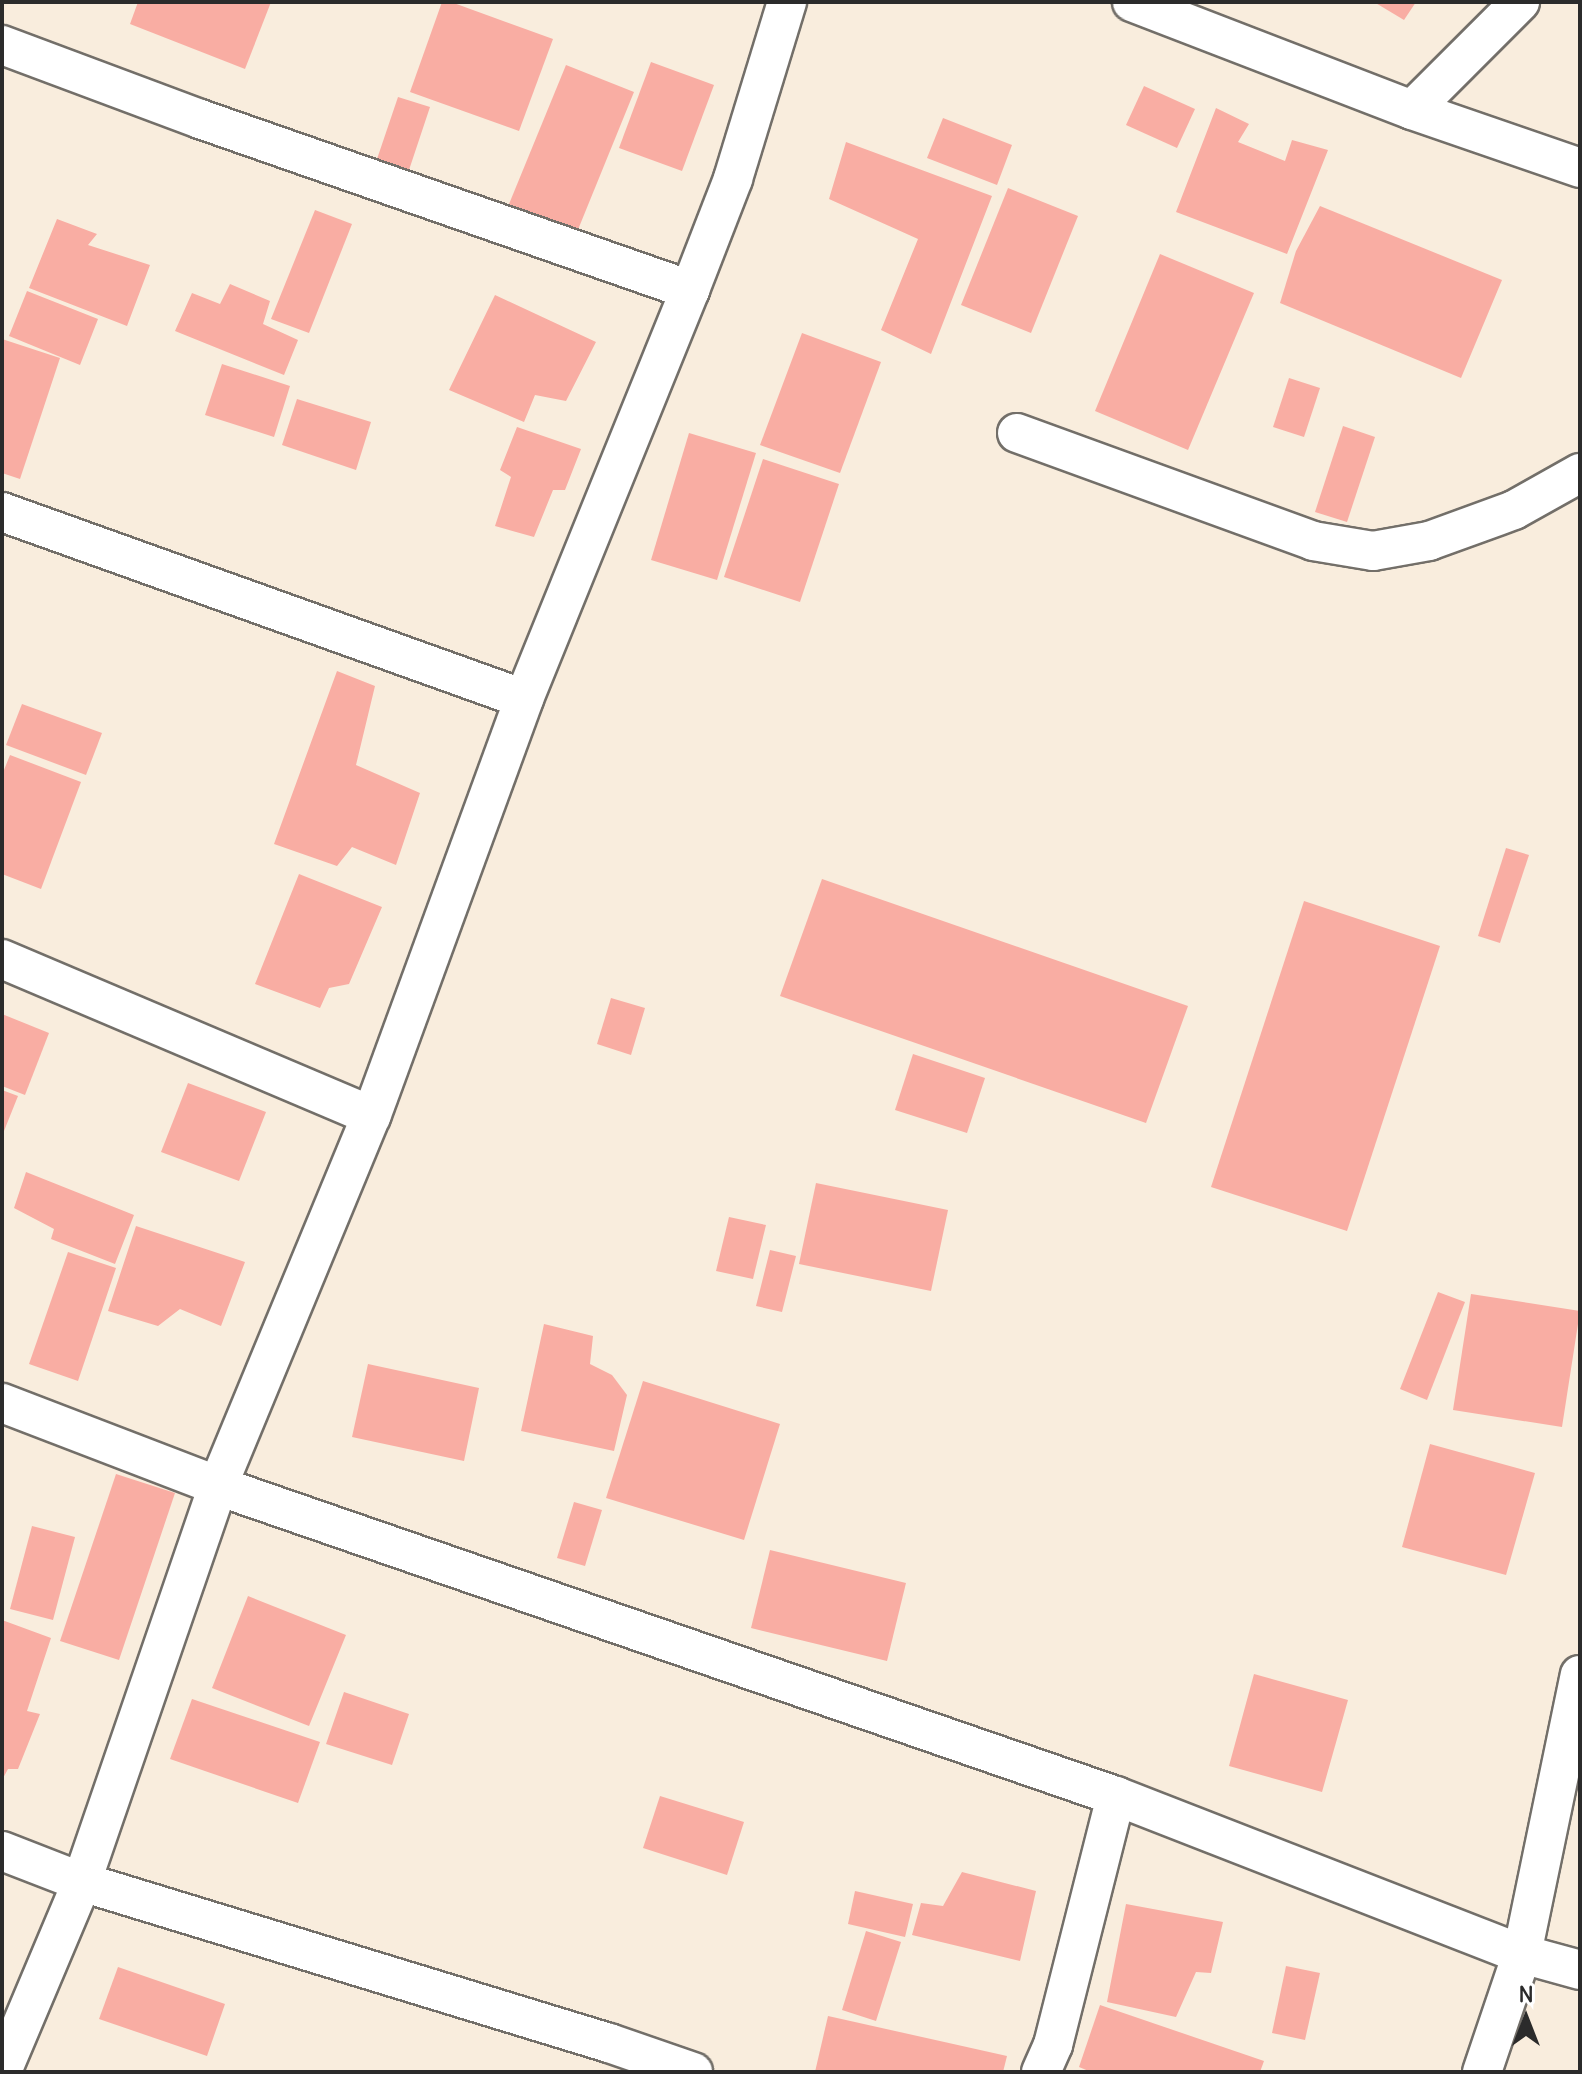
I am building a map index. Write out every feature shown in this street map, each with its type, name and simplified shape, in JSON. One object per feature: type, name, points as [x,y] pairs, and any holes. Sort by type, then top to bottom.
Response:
[{"type":"street","points":[[2,2071],[82,1882],[218,1486],[371,1116],[524,699],[733,179],[787,2]]},
{"type":"street","points":[[1132,2],[1412,110],[1580,168]]},
{"type":"street","points":[[1412,110],[1520,2]]},
{"type":"street","points":[[2,45],[200,119],[690,290]]},
{"type":"street","points":[[1017,433],[1313,541],[1373,551],[1429,541],[1514,510],[1580,473]]},
{"type":"street","points":[[2,512],[524,699]]},
{"type":"street","points":[[2,959],[371,1116]]},
{"type":"street","points":[[2,1403],[218,1486],[1116,1796],[1522,1954],[1580,1970]]},
{"type":"street","points":[[1482,2072],[1522,1954],[1580,1675]]},
{"type":"street","points":[[1041,2072],[1053,2045],[1116,1796]]},
{"type":"street","points":[[2,1851],[82,1882],[609,2043],[693,2072]]},
{"type":"building","points":[[138,2],[271,2],[245,69],[130,24]]},
{"type":"building","points":[[442,2],[451,2],[553,39],[519,131],[410,92]]},
{"type":"building","points":[[1374,2],[1416,2],[1404,20]]},
{"type":"building","points":[[651,62],[714,85],[682,171],[619,148]]},
{"type":"building","points":[[566,65],[634,92],[575,237],[507,209]]},
{"type":"building","points":[[1144,86],[1195,109],[1177,148],[1126,125]]},
{"type":"building","points":[[398,97],[430,107],[408,173],[376,162]]},
{"type":"building","points":[[1216,108],[1249,124],[1238,142],[1285,161],[1292,140],[1328,150],[1287,254],[1176,212]]},
{"type":"building","points":[[943,118],[1012,145],[997,185],[927,158]]},
{"type":"building","points":[[846,142],[992,196],[931,354],[881,330],[918,239],[829,199]]},
{"type":"building","points":[[1008,188],[1078,216],[1031,333],[961,305]]},
{"type":"building","points":[[1320,206],[1502,280],[1461,378],[1280,303],[1296,251]]},
{"type":"building","points":[[315,210],[352,224],[309,333],[271,319]]},
{"type":"building","points":[[57,219],[97,234],[88,245],[150,265],[127,326],[29,288]]},
{"type":"building","points":[[1160,254],[1254,293],[1188,450],[1095,411]]},
{"type":"building","points":[[230,284],[270,301],[263,324],[298,340],[284,375],[175,331],[192,293],[220,304]]},
{"type":"building","points":[[27,291],[98,319],[80,365],[9,336]]},
{"type":"building","points":[[495,295],[596,342],[566,401],[535,395],[524,422],[449,390]]},
{"type":"building","points":[[802,333],[881,362],[840,473],[760,445]]},
{"type":"building","points":[[2,339],[60,358],[20,479],[2,473]]},
{"type":"building","points":[[222,364],[290,386],[274,437],[205,415]]},
{"type":"building","points":[[1289,378],[1320,388],[1304,437],[1273,427]]},
{"type":"building","points":[[297,399],[371,422],[356,470],[282,445]]},
{"type":"building","points":[[1343,426],[1375,437],[1347,522],[1315,512]]},
{"type":"building","points":[[517,427],[581,449],[565,490],[553,490],[534,537],[495,526],[511,477],[500,470]]},
{"type":"building","points":[[689,433],[756,453],[717,580],[651,560]]},
{"type":"building","points":[[763,459],[839,484],[800,602],[724,577]]},
{"type":"building","points":[[337,671],[375,686],[356,765],[420,793],[396,865],[352,847],[337,866],[274,844]]},
{"type":"building","points":[[22,704],[102,733],[86,775],[6,745]]},
{"type":"building","points":[[10,755],[81,782],[41,889],[2,874],[2,775]]},
{"type":"building","points":[[1506,848],[1529,855],[1500,943],[1478,936]]},
{"type":"building","points":[[299,874],[382,907],[349,984],[329,988],[320,1008],[255,984]]},
{"type":"building","points":[[822,879],[1188,1006],[1146,1123],[780,996]]},
{"type":"building","points":[[1304,901],[1440,946],[1347,1231],[1211,1187]]},
{"type":"building","points":[[611,998],[645,1008],[631,1055],[597,1044]]},
{"type":"building","points":[[2,1014],[49,1033],[25,1095],[2,1086]]},
{"type":"building","points":[[913,1054],[985,1078],[967,1133],[895,1110]]},
{"type":"building","points":[[188,1083],[266,1112],[239,1181],[161,1152]]},
{"type":"building","points":[[2,1090],[18,1096],[2,1136]]},
{"type":"building","points":[[26,1172],[134,1215],[115,1264],[51,1239],[54,1229],[14,1208]]},
{"type":"building","points":[[816,1183],[948,1210],[931,1291],[799,1264]]},
{"type":"building","points":[[729,1217],[766,1225],[753,1279],[716,1271]]},
{"type":"building","points":[[136,1226],[245,1262],[221,1326],[180,1309],[158,1326],[108,1311]]},
{"type":"building","points":[[770,1250],[796,1256],[782,1312],[756,1306]]},
{"type":"building","points":[[68,1252],[116,1268],[78,1381],[29,1364]]},
{"type":"building","points":[[1438,1292],[1465,1302],[1427,1400],[1400,1389]]},
{"type":"building","points":[[1471,1294],[1580,1311],[1562,1427],[1453,1410]]},
{"type":"building","points":[[544,1324],[593,1336],[590,1364],[612,1375],[627,1395],[614,1451],[521,1431]]},
{"type":"building","points":[[368,1364],[479,1388],[464,1461],[352,1437]]},
{"type":"building","points":[[643,1381],[780,1424],[744,1540],[606,1498]]},
{"type":"building","points":[[1430,1444],[1535,1473],[1506,1575],[1402,1547]]},
{"type":"building","points":[[116,1474],[175,1493],[119,1660],[60,1641]]},
{"type":"building","points":[[574,1502],[602,1510],[585,1566],[557,1558]]},
{"type":"building","points":[[32,1526],[75,1537],[53,1620],[10,1609]]},
{"type":"building","points":[[770,1550],[906,1583],[887,1661],[751,1628]]},
{"type":"building","points":[[248,1596],[346,1635],[309,1726],[212,1688]]},
{"type":"building","points":[[2,1620],[51,1638],[27,1711],[40,1714],[18,1769],[8,1769],[2,1780]]},
{"type":"building","points":[[1254,1674],[1348,1700],[1322,1792],[1229,1766]]},
{"type":"building","points":[[344,1692],[409,1714],[392,1765],[326,1744]]},
{"type":"building","points":[[192,1699],[320,1742],[298,1803],[170,1759]]},
{"type":"building","points":[[660,1796],[744,1822],[727,1875],[643,1848]]},
{"type":"building","points":[[962,1872],[1036,1891],[1020,1961],[912,1935],[921,1903],[943,1906]]},
{"type":"building","points":[[855,1891],[913,1904],[905,1937],[848,1924]]},
{"type":"building","points":[[1126,1904],[1223,1922],[1211,1973],[1196,1972],[1176,2017],[1107,2002]]},
{"type":"building","points":[[866,1931],[901,1942],[876,2021],[842,2010]]},
{"type":"building","points":[[1286,1966],[1320,1973],[1305,2040],[1272,2033]]},
{"type":"building","points":[[118,1967],[225,2004],[207,2056],[99,2019]]},
{"type":"building","points":[[1100,2005],[1264,2061],[1260,2072],[1091,2072],[1079,2067]]},
{"type":"building","points":[[828,2016],[1007,2056],[1003,2072],[815,2072]]}]
